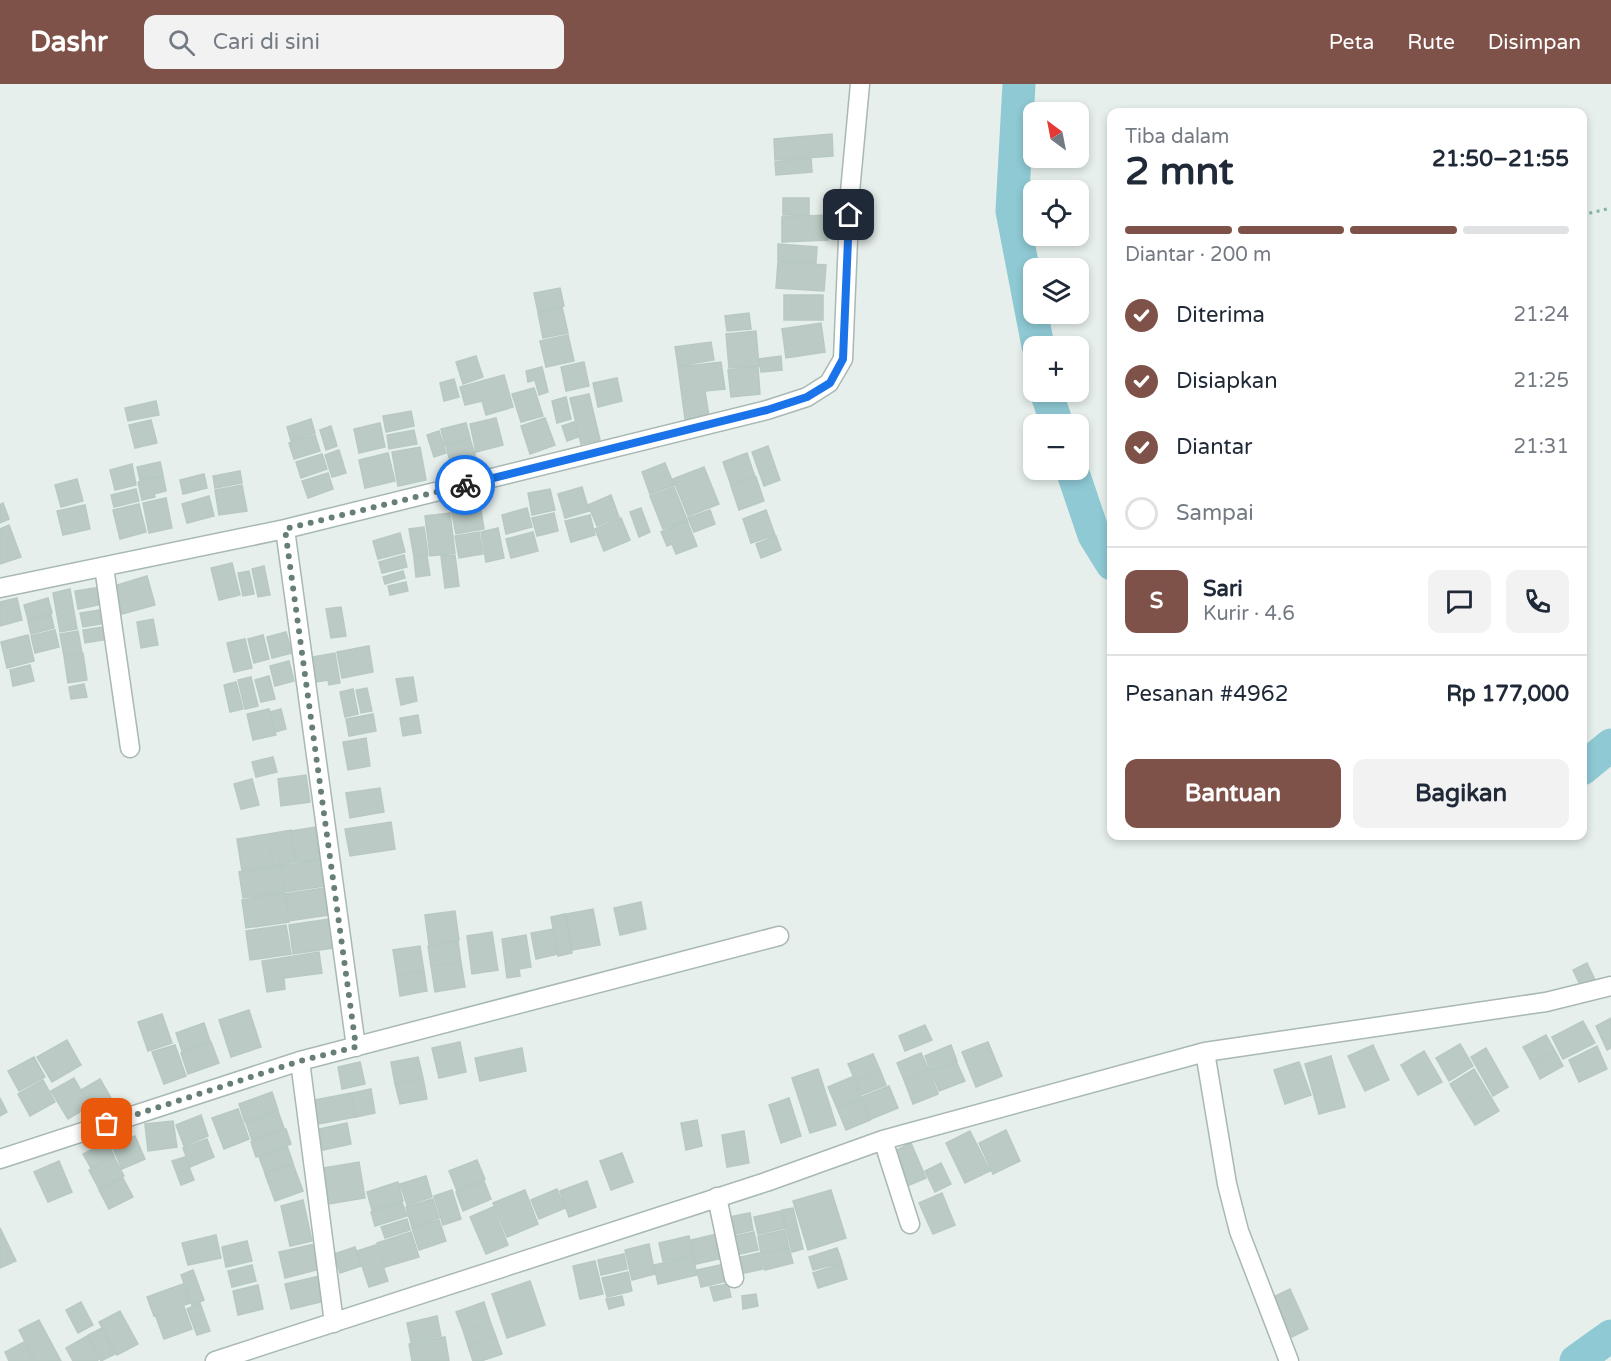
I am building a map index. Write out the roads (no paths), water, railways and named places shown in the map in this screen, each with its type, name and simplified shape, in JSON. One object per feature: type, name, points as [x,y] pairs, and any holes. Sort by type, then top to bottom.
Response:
[{"type":"street","points":[[0,588],[285,529],[767,410],[807,397],[830,383],[843,359],[850,192],[860,84]]},
{"type":"street","points":[[285,529],[356,1047]]},
{"type":"street","points":[[104,567],[130,748]]},
{"type":"street","points":[[0,1159],[300,1061],[779,936]]},
{"type":"street","points":[[215,1361],[717,1197],[883,1140],[1205,1052],[1546,1002],[1611,986]]},
{"type":"street","points":[[1205,1052],[1227,1184],[1239,1231],[1289,1361]]},
{"type":"street","points":[[300,1061],[334,1323]]},
{"type":"street","points":[[883,1140],[910,1224]]},
{"type":"street","points":[[717,1197],[734,1278]]},
{"type":"waterway","points":[[1019,84],[1012,211],[1036,336]]},
{"type":"waterway","points":[[1049,402],[1054,414]]},
{"type":"waterway","points":[[1075,480],[1094,535],[1107,556]]},
{"type":"waterway","points":[[1587,765],[1611,745]]},
{"type":"waterway","points":[[1576,1361],[1611,1336]]}]
